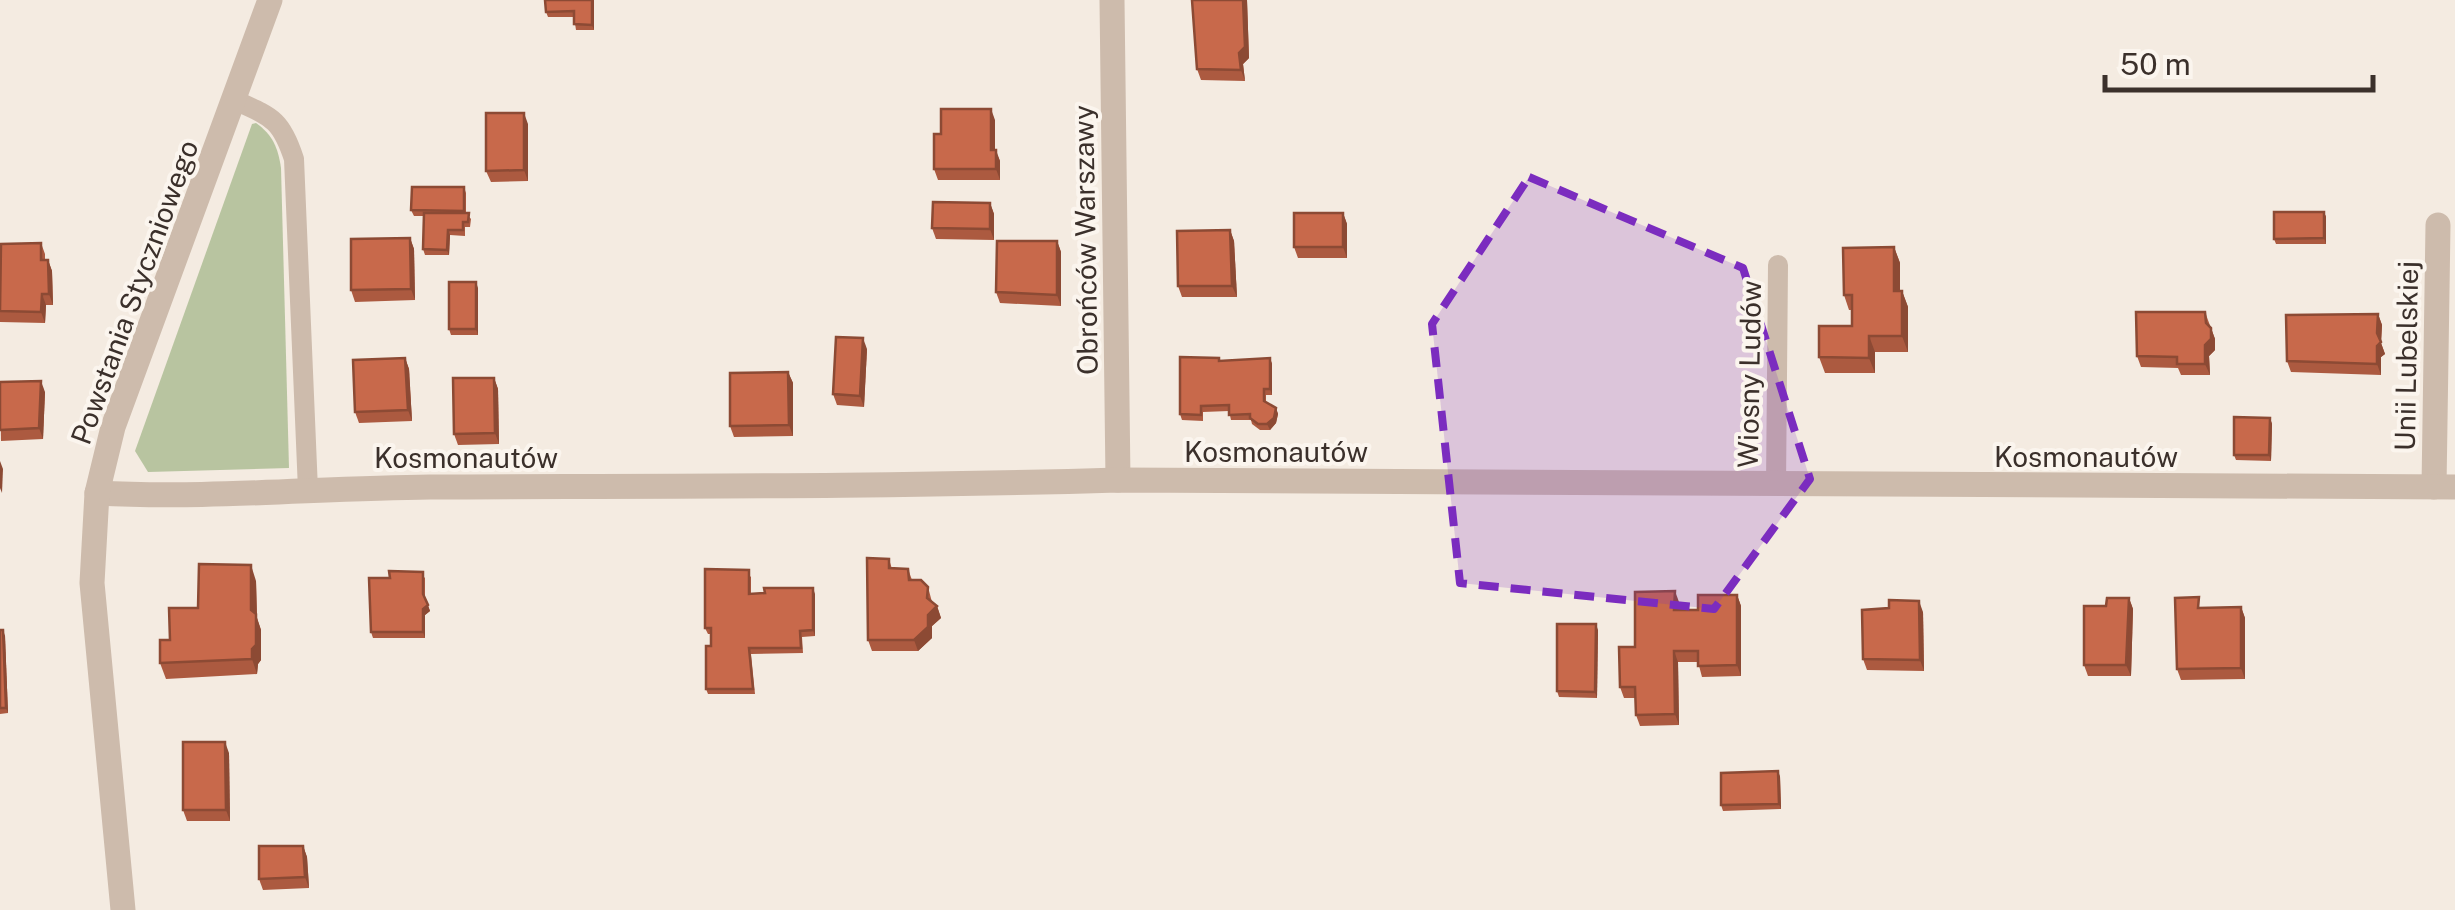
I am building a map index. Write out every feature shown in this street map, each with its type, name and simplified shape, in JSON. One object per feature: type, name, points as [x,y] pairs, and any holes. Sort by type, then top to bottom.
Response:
[{"type":"street","name":"Powstania Styczniowego","points":[[123,910],[92,583],[98,493],[113,427],[270,0]]},
{"type":"street","name":"Obrońców Warszawy","points":[[1112,0],[1118,480]]},
{"type":"street","name":"Unii Lubelskiej","points":[[2438,225],[2444,487]]},
{"type":"street","name":"Kosmonautów","points":[[98,493],[156,496],[308,490],[914,486],[1118,480],[2444,487]]},
{"type":"lane","points":[[234,100],[270,116],[286,134],[294,160],[308,490]]},
{"type":"lane","name":"Wiosny Ludów","points":[[1776,485],[1778,265]]},
{"type":"highlighted area","points":[[1529,177],[1743,268],[1810,479],[1714,609],[1460,583],[1432,324]]},
{"type":"green space","points":[[256,123],[274,142],[281,168],[289,468],[148,472],[135,451],[252,124]]},
{"type":"building","points":[[545,0],[592,0],[592,25],[574,24],[574,11],[546,12]]},
{"type":"building","points":[[1192,0],[1243,0],[1245,47],[1239,53],[1241,70],[1197,69]]},
{"type":"building","points":[[941,109],[991,109],[991,150],[996,150],[996,169],[934,169],[934,134],[941,134]]},
{"type":"building","points":[[486,113],[524,113],[524,170],[486,171]]},
{"type":"building","points":[[412,187],[464,187],[464,211],[411,210]]},
{"type":"building","points":[[933,202],[990,203],[990,229],[932,228]]},
{"type":"building","points":[[2274,212],[2324,212],[2324,238],[2274,239]]},
{"type":"building","points":[[424,213],[469,213],[463,230],[448,230],[447,250],[423,249]]},
{"type":"building","points":[[1294,213],[1343,213],[1343,247],[1294,247]]},
{"type":"building","points":[[1230,230],[1232,286],[1178,286],[1177,231]]},
{"type":"building","points":[[410,238],[411,289],[351,290],[351,239]]},
{"type":"building","points":[[997,241],[1057,241],[1057,295],[996,292]]},
{"type":"building","points":[[41,243],[41,260],[48,260],[49,294],[42,294],[41,312],[0,311],[1,244]]},
{"type":"building","points":[[1894,247],[1894,291],[1902,291],[1902,336],[1869,336],[1869,358],[1819,357],[1819,326],[1852,326],[1852,295],[1844,295],[1843,248]]},
{"type":"building","points":[[449,282],[476,282],[476,329],[449,329]]},
{"type":"building","points":[[2136,312],[2205,312],[2211,339],[2205,345],[2205,364],[2177,364],[2177,357],[2137,356]]},
{"type":"building","points":[[2378,314],[2377,333],[2381,342],[2377,346],[2377,364],[2287,361],[2286,315]]},
{"type":"building","points":[[836,337],[863,338],[860,396],[833,394]]},
{"type":"building","points":[[1180,357],[1219,361],[1270,358],[1270,389],[1264,389],[1264,401],[1276,408],[1274,418],[1267,424],[1258,424],[1250,414],[1229,415],[1229,405],[1201,406],[1201,415],[1180,414]]},
{"type":"building","points":[[405,358],[408,410],[355,412],[353,360]]},
{"type":"building","points":[[788,372],[789,425],[730,426],[730,373]]},
{"type":"building","points":[[453,378],[494,378],[495,433],[454,434]]},
{"type":"building","points":[[41,381],[39,428],[0,430],[0,382]]},
{"type":"building","points":[[2234,417],[2270,418],[2269,455],[2234,455]]},
{"type":"building","points":[[867,558],[889,559],[889,568],[908,569],[909,580],[921,580],[928,587],[927,598],[937,606],[928,615],[928,627],[914,640],[868,640]]},
{"type":"building","points":[[199,564],[251,565],[251,610],[256,614],[252,659],[160,663],[160,640],[170,640],[169,608],[198,608]]},
{"type":"building","points":[[705,569],[749,570],[749,594],[765,593],[764,588],[813,588],[813,630],[800,631],[801,648],[749,648],[753,689],[706,689],[706,646],[711,646],[711,628],[705,628]]},
{"type":"building","points":[[389,571],[423,572],[423,594],[428,605],[423,609],[423,632],[371,632],[369,578],[390,578]]},
{"type":"building","points":[[1675,591],[1674,610],[1698,610],[1698,595],[1737,595],[1737,665],[1698,666],[1698,651],[1674,651],[1675,714],[1636,715],[1635,687],[1620,687],[1619,647],[1635,647],[1635,592]]},
{"type":"building","points":[[2199,597],[2198,608],[2241,607],[2241,668],[2177,669],[2175,598]]},
{"type":"building","points":[[2107,598],[2129,598],[2126,665],[2084,665],[2084,606],[2106,606]]},
{"type":"building","points":[[1889,600],[1919,601],[1920,660],[1863,659],[1862,610],[1889,608]]},
{"type":"building","points":[[1557,624],[1596,624],[1595,692],[1557,691]]},
{"type":"building","points":[[3,630],[6,708],[0,708]]},
{"type":"building","points":[[183,742],[225,742],[226,810],[183,810]]},
{"type":"building","points":[[1778,771],[1779,804],[1721,805],[1721,773]]},
{"type":"building","points":[[259,846],[303,846],[305,877],[259,879]]}]
